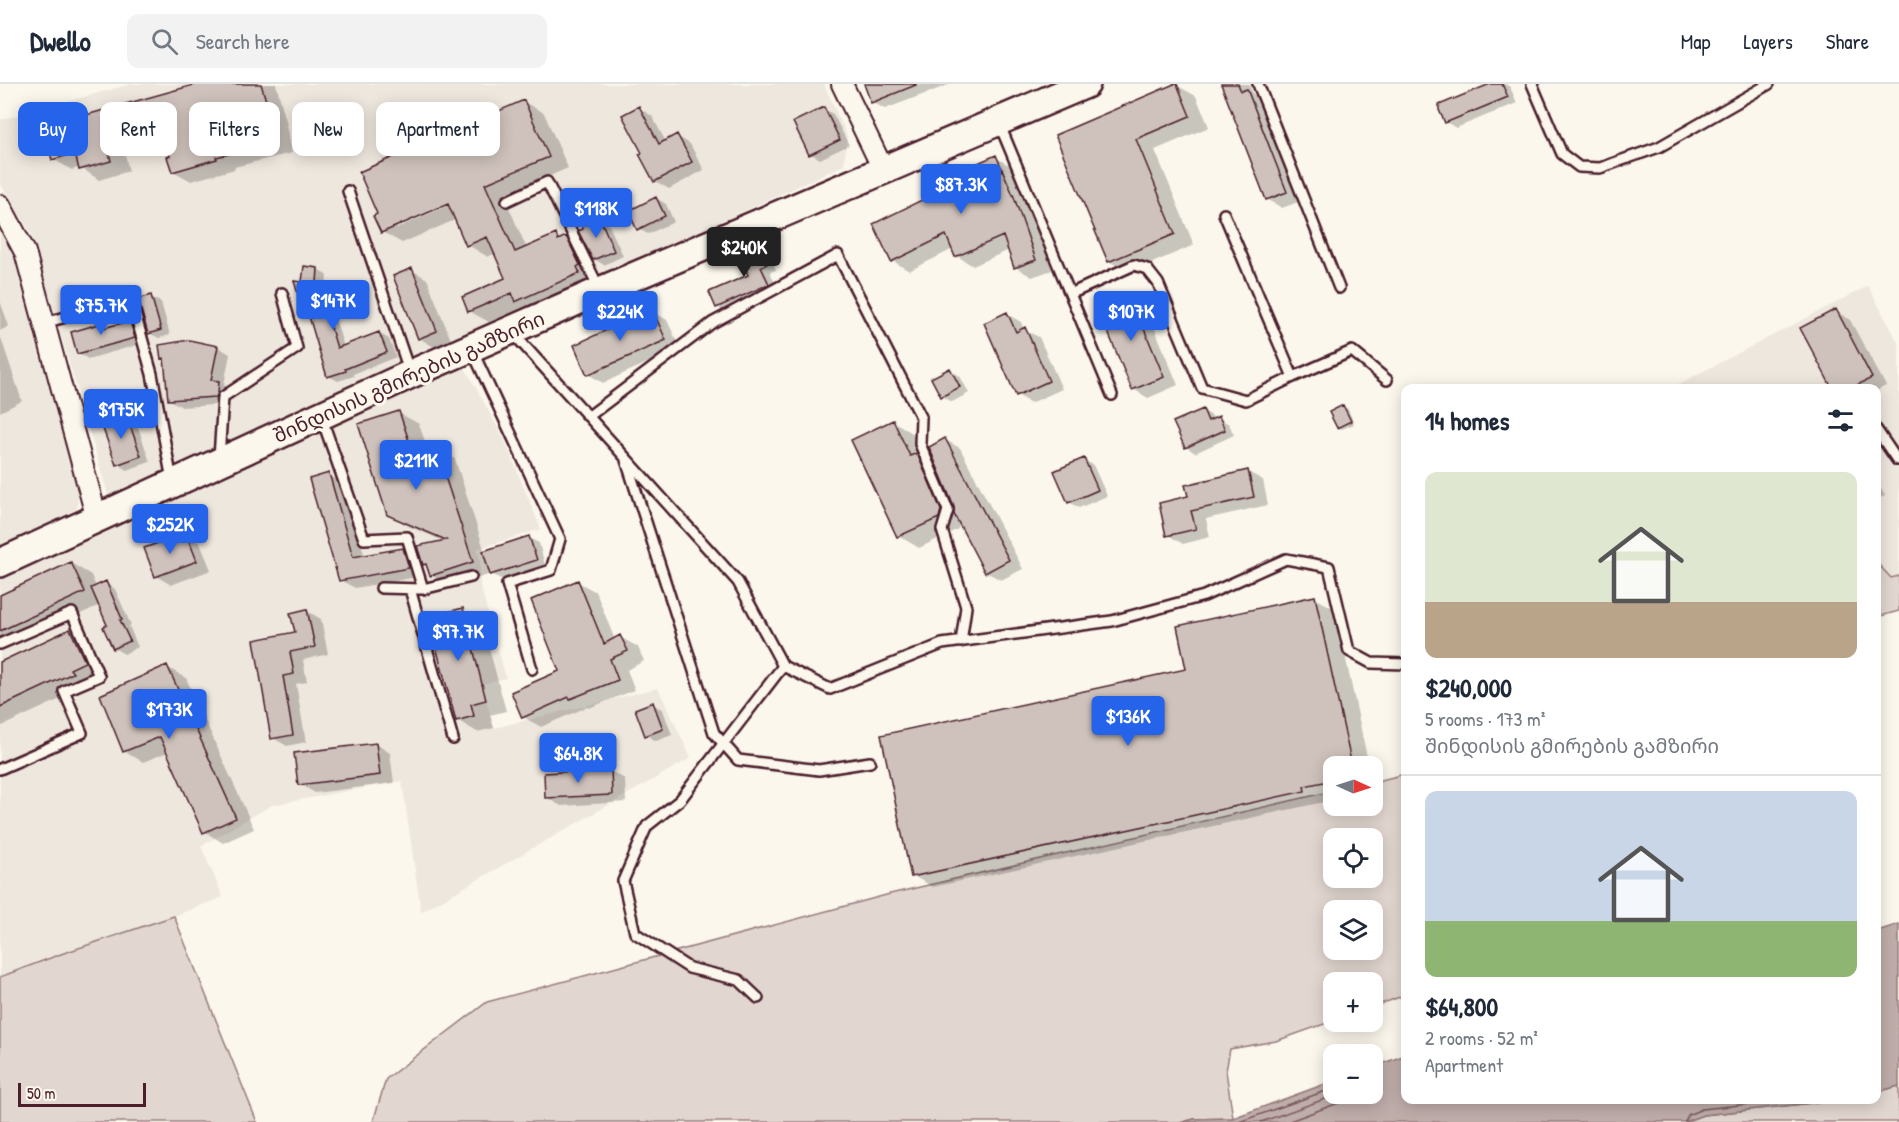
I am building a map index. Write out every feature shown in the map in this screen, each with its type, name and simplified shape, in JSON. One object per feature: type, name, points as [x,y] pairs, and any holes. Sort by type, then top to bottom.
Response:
[{"type":"main road","name":"შინდისის გმირების გამზირი","points":[[0,563],[510,330],[1086,84]]},
{"type":"street","points":[[842,84],[883,169]]},
{"type":"street","points":[[0,205],[25,252],[97,519]]},
{"type":"lane","points":[[1258,84],[1339,288]]},
{"type":"lane","points":[[1532,84],[1562,154],[1579,167],[1600,168],[1659,147],[1769,84]]},
{"type":"lane","points":[[998,121],[1112,395]]},
{"type":"lane","points":[[507,201],[547,182],[600,291]]},
{"type":"lane","points":[[348,191],[411,374]]},
{"type":"lane","points":[[1224,214],[1293,377]]},
{"type":"lane","points":[[589,416],[712,323],[838,255],[921,417],[920,444],[948,510],[942,530],[966,607],[962,642]]},
{"type":"lane","points":[[1070,294],[1134,265],[1148,269],[1158,283],[1202,388],[1246,400],[1352,351],[1387,380]]},
{"type":"lane","points":[[218,464],[224,397],[297,348],[282,293]]},
{"type":"lane","points":[[44,323],[131,298],[152,374],[172,484]]},
{"type":"lane","points":[[510,330],[738,582],[783,666],[830,689],[942,644],[1112,621],[1203,596],[1286,559],[1329,567],[1349,651],[1371,663],[1401,664]]},
{"type":"lane","points":[[471,348],[560,539],[550,570],[507,584],[532,669]]},
{"type":"lane","points":[[321,417],[364,539],[407,537],[423,589]]},
{"type":"lane","points":[[1881,436],[1899,460]]},
{"type":"lane","points":[[625,455],[714,733],[738,760],[819,770],[870,762]]},
{"type":"lane","points":[[381,588],[423,589],[471,578]]},
{"type":"lane","points":[[410,589],[453,739]]},
{"type":"lane","points":[[0,644],[72,613],[99,676],[64,691],[82,733],[0,769]]},
{"type":"lane","points":[[758,998],[739,980],[689,968],[635,933],[623,881],[647,826],[680,800],[783,666]]},
{"type":"shaded area","points":[[131,84],[824,84],[847,136],[844,165],[511,319],[109,498],[31,234],[0,183],[0,120],[18,115],[18,156],[88,156],[88,102],[66,102]]},
{"type":"shaded area","points":[[0,225],[17,252],[79,482],[77,509],[0,546]]},
{"type":"shaded area","points":[[1868,286],[1899,344],[1899,576],[1891,578],[1881,567],[1881,384],[1679,384]]},
{"type":"shaded area","points":[[464,366],[504,439],[541,529],[477,549],[480,559],[480,585],[506,678],[482,684],[494,728],[658,688],[691,758],[421,912],[402,781],[272,805],[201,846],[223,897],[0,977],[0,578]]},
{"type":"shaded area","points":[[1881,567],[1891,578],[1899,576],[1899,611],[1881,616]]},
{"type":"shaded area","points":[[1401,775],[1401,996],[1383,1003],[1383,972],[1323,972],[1323,1025],[1276,1041],[1230,1049],[1226,1071],[1233,1118],[1194,1119],[1183,1122],[373,1122],[386,1079],[487,1002],[890,894],[1323,793],[1323,816],[1383,816],[1383,780]]},
{"type":"shaded area","points":[[174,916],[257,1122],[0,1122],[0,977]]},
{"type":"shaded area","points":[[1899,1086],[1899,1122],[1684,1122],[1703,1115],[1803,1104],[1881,1104],[1881,1091]]},
{"type":"water","points":[[1899,924],[1899,1086],[1881,1091],[1881,930]]},
{"type":"water","points":[[1401,1056],[1401,1104],[1803,1104],[1703,1115],[1684,1122],[1183,1122],[1194,1119],[1233,1118],[1323,1085],[1323,1104],[1383,1104],[1383,1063]]},
{"type":"building","points":[[197,84],[261,84],[266,102],[189,102],[189,156],[220,156],[216,157],[217,159],[172,172],[167,157],[177,156],[177,102],[133,102]]},
{"type":"building","points":[[864,84],[916,84],[916,85],[871,103]]},
{"type":"building","points":[[1177,84],[1190,116],[1136,139],[1175,234],[1108,262],[1055,135]]},
{"type":"building","points":[[1221,84],[1238,84],[1241,91],[1247,89],[1287,192],[1266,200]]},
{"type":"building","points":[[1490,84],[1502,84],[1508,97],[1445,123],[1439,105]]},
{"type":"building","points":[[524,100],[549,157],[485,184],[515,252],[556,234],[558,240],[566,236],[580,265],[577,267],[580,273],[515,302],[512,293],[468,312],[462,297],[505,278],[487,237],[466,246],[448,204],[381,233],[373,216],[377,214],[359,172],[396,156],[500,156],[500,110]]},
{"type":"building","points":[[639,106],[659,144],[677,134],[692,162],[654,182],[622,115]]},
{"type":"building","points":[[824,107],[840,140],[809,155],[793,122]]},
{"type":"building","points":[[100,111],[100,156],[110,156],[111,161],[79,170],[76,156],[88,156],[88,114]]},
{"type":"building","points":[[996,155],[1014,197],[1036,260],[1014,268],[1003,236],[955,257],[946,235],[891,262],[873,224],[928,197],[923,184],[967,164],[969,167]]},
{"type":"building","points":[[51,156],[65,156],[52,160]]},
{"type":"building","points":[[656,197],[665,216],[637,230],[628,211]]},
{"type":"building","points":[[600,218],[614,251],[593,260],[578,231],[583,229],[582,226]]},
{"type":"building","points":[[759,244],[767,264],[761,267],[769,284],[716,308],[709,292],[748,275],[739,252]]},
{"type":"building","points":[[304,266],[318,268],[317,283],[337,348],[379,332],[387,352],[327,377],[308,313],[304,314],[294,281],[302,282]]},
{"type":"building","points":[[412,268],[437,331],[418,339],[393,276]]},
{"type":"building","points":[[151,295],[161,330],[148,334],[138,299]]},
{"type":"building","points":[[1130,295],[1164,377],[1132,390],[1098,308]]},
{"type":"building","points":[[652,309],[666,340],[587,375],[574,345]]},
{"type":"building","points":[[1836,309],[1872,378],[1859,384],[1830,384],[1800,328]]},
{"type":"building","points":[[1007,312],[1016,332],[1025,327],[1049,381],[1016,396],[984,323]]},
{"type":"building","points":[[130,321],[135,338],[77,354],[71,332],[102,323],[103,328]]},
{"type":"building","points":[[189,340],[218,346],[211,380],[219,381],[218,393],[216,397],[168,400],[164,358],[161,359],[159,345]]},
{"type":"building","points":[[950,368],[960,387],[941,397],[931,378]]},
{"type":"building","points":[[1343,405],[1351,421],[1337,428],[1329,412]]},
{"type":"building","points":[[1203,409],[1208,421],[1219,416],[1225,430],[1185,448],[1173,422]]},
{"type":"building","points":[[399,411],[413,453],[435,446],[473,562],[430,576],[426,564],[423,565],[417,546],[446,540],[387,515],[358,424]]},
{"type":"building","points":[[126,414],[141,456],[116,465],[101,423]]},
{"type":"building","points":[[893,420],[910,456],[917,453],[941,510],[939,518],[897,537],[851,440]]},
{"type":"building","points":[[945,438],[1009,560],[985,573],[954,514],[954,507],[929,447]]},
{"type":"building","points":[[1084,458],[1098,490],[1068,503],[1054,471]]},
{"type":"building","points":[[1248,470],[1254,497],[1191,511],[1196,529],[1166,536],[1159,503],[1188,496],[1185,485]]},
{"type":"building","points":[[329,473],[353,557],[403,548],[409,568],[339,581],[309,479]]},
{"type":"building","points":[[186,533],[197,561],[155,577],[144,548]]},
{"type":"building","points":[[529,536],[537,560],[490,575],[483,551]]},
{"type":"building","points":[[71,562],[85,592],[0,631],[0,595]]},
{"type":"building","points":[[578,580],[604,644],[620,635],[628,651],[610,659],[618,680],[570,699],[569,697],[522,718],[511,692],[559,671],[531,600]]},
{"type":"building","points":[[106,581],[130,641],[113,649],[103,627],[107,625],[91,588]]},
{"type":"building","points":[[1315,596],[1350,756],[1323,756],[1323,782],[1304,786],[1305,791],[911,877],[881,735],[1186,669],[1177,626]]},
{"type":"building","points":[[463,608],[486,700],[471,704],[474,716],[456,721],[428,617]]},
{"type":"building","points":[[307,609],[315,647],[290,652],[294,674],[283,676],[293,735],[271,739],[254,640],[295,632],[290,613]]},
{"type":"building","points":[[70,629],[85,662],[70,669],[73,673],[0,707],[0,662]]},
{"type":"building","points":[[167,665],[236,818],[203,833],[160,737],[123,752],[100,695]]},
{"type":"building","points":[[653,702],[663,729],[645,736],[635,709]]},
{"type":"building","points":[[376,743],[380,775],[298,785],[294,753]]},
{"type":"building","points":[[611,769],[612,795],[545,798],[544,773]]}]
